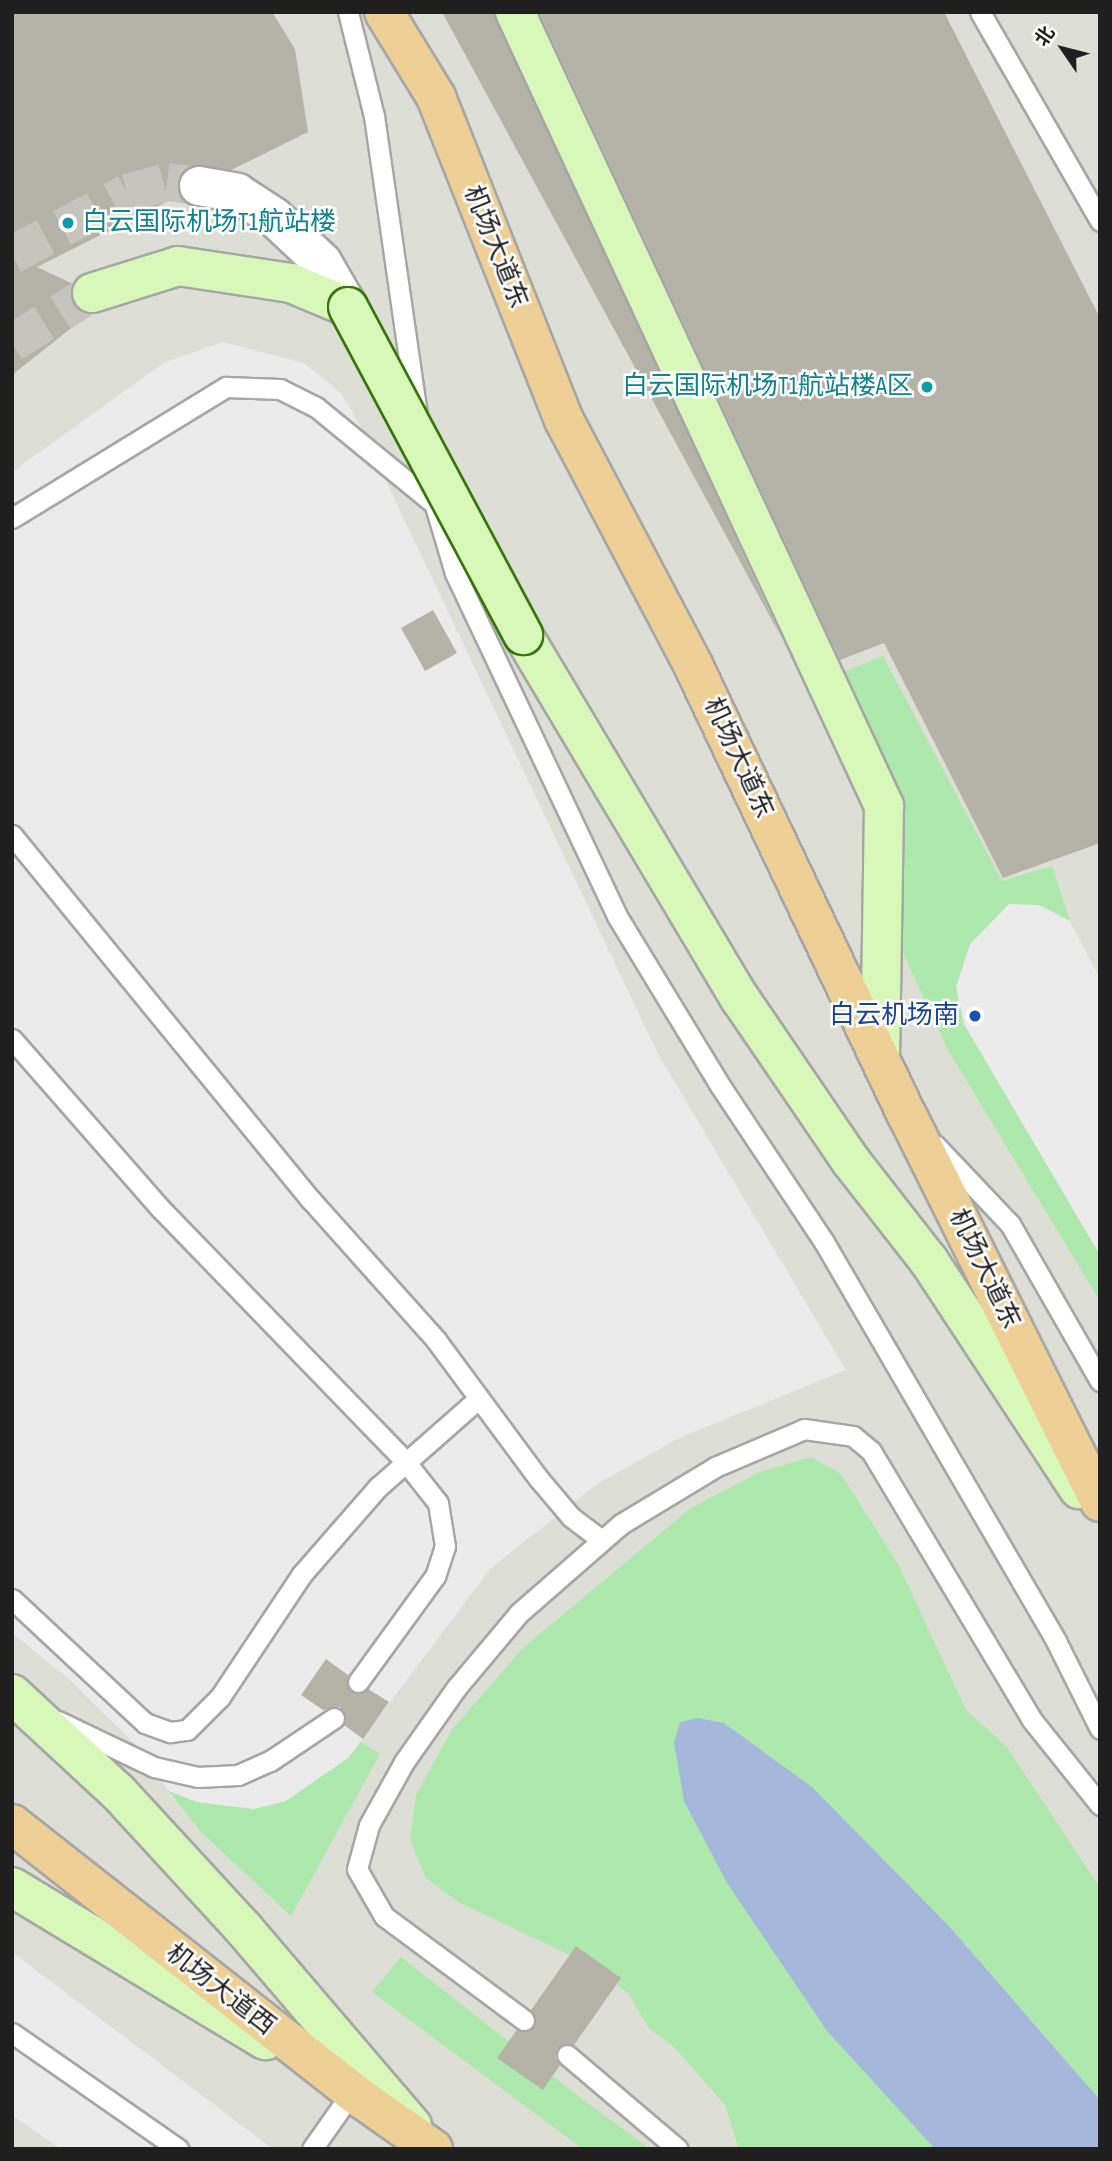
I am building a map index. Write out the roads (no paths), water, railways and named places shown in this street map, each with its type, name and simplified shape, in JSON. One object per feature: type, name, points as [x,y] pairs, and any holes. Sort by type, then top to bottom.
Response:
[{"type":"highway","name":"机场大道东","points":[[384,12],[436,97],[564,420],[694,667],[908,1117],[1100,1502]]},
{"type":"highway","name":"机场大道西","points":[[12,1824],[352,2092],[431,2148]]},
{"type":"main road","points":[[515,12],[884,806],[880,1058]]},
{"type":"main road","points":[[92,293],[178,266],[239,272],[291,283],[348,307],[523,635],[741,1000],[850,1160],[929,1261],[1100,1520]]},
{"type":"main road","points":[[22,1702],[118,1792],[244,1929],[431,2148]]},
{"type":"main road","points":[[12,1886],[352,2092]]},
{"type":"street","points":[[199,186],[237,193],[274,217],[321,262],[348,307]]},
{"type":"lane","points":[[348,12],[374,116],[431,501],[455,573],[617,916],[721,1087],[824,1242],[1056,1641],[1100,1729]]},
{"type":"lane","points":[[980,12],[1100,221]]},
{"type":"lane","points":[[12,518],[226,387],[280,389],[316,407],[431,501]]},
{"type":"lane","points":[[12,835],[311,1200],[436,1340],[478,1399],[571,1517],[601,1540]]},
{"type":"lane","points":[[12,1039],[160,1208],[404,1460],[438,1503],[445,1546],[435,1576],[415,1610],[358,1682]]},
{"type":"lane","points":[[908,1117],[1010,1224],[1100,1381]]},
{"type":"lane","points":[[12,1599],[145,1723],[170,1732],[187,1730],[220,1697],[302,1574],[404,1460],[478,1399]]},
{"type":"lane","points":[[524,2020],[384,1916],[357,1869],[369,1825],[404,1762],[457,1687],[519,1613],[601,1540],[715,1467],[804,1429],[853,1436],[871,1451],[1032,1720],[1100,1805]]},
{"type":"lane","points":[[22,1702],[154,1767],[198,1777],[238,1775],[270,1761],[334,1718]]},
{"type":"lane","points":[[12,2033],[178,2149]]},
{"type":"lane","points":[[567,2055],[678,2149]]},
{"type":"lane","points":[[312,2149],[352,2092]]},
{"type":"water","points":[[698,1718],[724,1723],[812,1787],[948,1925],[1100,2100],[1100,2149],[935,2149],[827,2031],[727,1883],[684,1801],[674,1743],[680,1722]]},
{"type":"tunnel","points":[[12,255],[127,193],[167,182],[199,186]]},
{"type":"tunnel","points":[[12,343],[92,293]]},
{"type":"place","name":"白云国际机场T1航站楼","points":[[68,223]]},
{"type":"place","name":"白云国际机场T1航站楼A区","points":[[927,387]]},
{"type":"place","name":"白云机场南","points":[[975,1016]]}]
